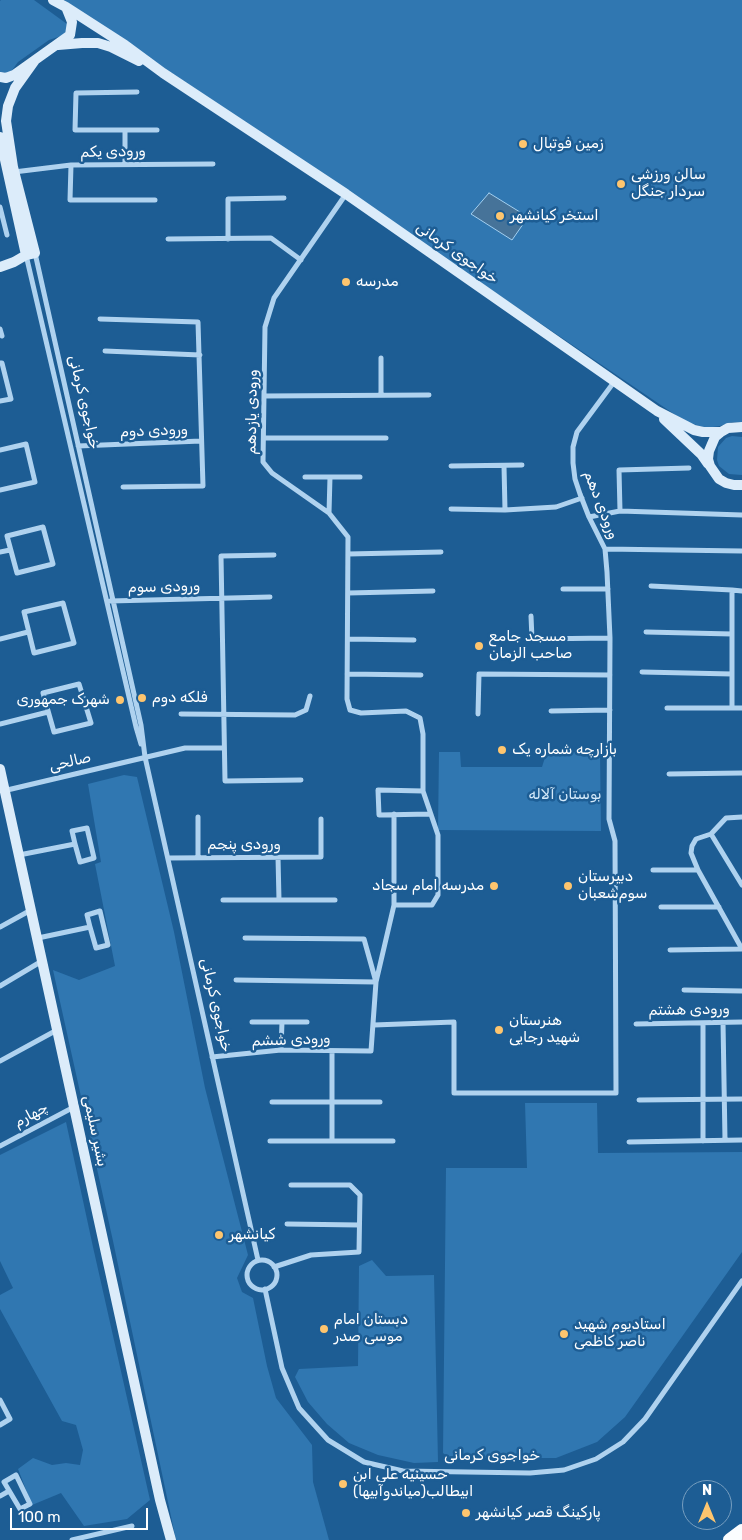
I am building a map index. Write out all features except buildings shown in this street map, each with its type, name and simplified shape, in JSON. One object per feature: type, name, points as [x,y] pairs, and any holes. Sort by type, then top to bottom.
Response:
[{"type":"highway","points":[[730,1540],[742,1531]]},
{"type":"main road","points":[[53,0],[125,45],[162,73]]},
{"type":"main road","points":[[0,77],[6,78],[11,76],[67,39],[72,31],[71,18],[66,7]]},
{"type":"main road","points":[[56,45],[91,42],[104,44],[162,73]]},
{"type":"main road","name":"خواجوی کرمانی","points":[[31,254],[6,130],[6,114],[15,88],[35,60]]},
{"type":"main road","name":"خواجوی کرمانی","points":[[162,73],[346,194],[657,411]]},
{"type":"main road","name":"خواجوی کرمانی","points":[[0,137],[31,254]]},
{"type":"main road","points":[[0,260],[12,256],[31,254]]},
{"type":"main road","points":[[0,267],[31,254]]},
{"type":"main road","points":[[657,411],[694,430],[721,432]]},
{"type":"main road","points":[[657,411],[702,454],[714,473],[726,483],[742,484]]},
{"type":"main road","points":[[710,466],[709,451],[711,444],[721,432],[728,428],[742,427]]},
{"type":"main road","name":"بشیر سلیمی","points":[[0,770],[2,791],[32,910],[167,1536]]},
{"type":"street","points":[[137,92],[76,94],[75,130],[157,130]]},
{"type":"street","points":[[125,130],[125,164]]},
{"type":"street","name":"ورودی یکم","points":[[14,172],[71,165],[212,164]]},
{"type":"street","points":[[71,165],[70,200],[155,200]]},
{"type":"street","name":"ورودی یازدهم","points":[[346,194],[274,298],[265,327],[263,462],[272,473],[329,513],[348,537],[347,699],[350,710],[361,713],[406,711],[420,718],[423,734],[423,792]]},
{"type":"street","points":[[228,239],[228,199],[284,198]]},
{"type":"street","points":[[0,206],[7,234]]},
{"type":"street","points":[[168,239],[271,238],[301,260]]},
{"type":"street","name":"خواجوی کرمانی","points":[[31,254],[78,446],[136,727],[145,757],[258,1260]]},
{"type":"street","name":"خواجوی کرمانی","points":[[31,254],[110,601]]},
{"type":"street","points":[[100,319],[198,322],[203,486],[123,487]]},
{"type":"street","points":[[0,330],[2,336]]},
{"type":"street","points":[[105,351],[200,355]]},
{"type":"street","points":[[381,358],[381,395]]},
{"type":"street","points":[[0,363],[2,363],[11,399],[0,401]]},
{"type":"street","name":"ورودی دهم","points":[[374,1025],[454,1022],[454,1093],[616,1093],[615,841],[609,819],[610,638],[608,589],[605,549],[589,517],[575,479],[573,463],[573,447],[577,432],[615,381]]},
{"type":"street","points":[[264,396],[429,395]]},
{"type":"street","points":[[264,438],[386,438]]},
{"type":"street","name":"ورودی دوم","points":[[78,446],[201,442]]},
{"type":"street","points":[[0,450],[26,444],[35,482],[0,490]]},
{"type":"street","points":[[450,466],[522,466]]},
{"type":"street","points":[[504,466],[505,510]]},
{"type":"street","points":[[620,511],[619,470],[689,468]]},
{"type":"street","points":[[305,477],[360,477]]},
{"type":"street","points":[[329,513],[330,477]]},
{"type":"street","points":[[451,509],[505,510],[556,507],[582,498]]},
{"type":"street","points":[[589,517],[620,511],[742,515]]},
{"type":"street","points":[[43,527],[53,564],[16,573],[10,550],[6,536],[43,527]]},
{"type":"street","points":[[605,549],[742,551]]},
{"type":"street","points":[[0,552],[10,550]]},
{"type":"street","points":[[348,554],[441,552]]},
{"type":"street","points":[[274,555],[221,556],[225,781],[301,780]]},
{"type":"street","points":[[651,586],[742,591]]},
{"type":"street","points":[[563,589],[608,589]]},
{"type":"street","points":[[732,590],[732,708]]},
{"type":"street","points":[[348,593],[433,591]]},
{"type":"street","name":"ورودی سوم","points":[[110,601],[270,598]]},
{"type":"street","points":[[63,603],[74,643],[34,653],[28,632],[24,612],[63,603]]},
{"type":"street","points":[[531,616],[532,639],[610,638]]},
{"type":"street","points":[[0,639],[28,632]]},
{"type":"street","points":[[646,632],[732,634]]},
{"type":"street","points":[[348,640],[414,640]]},
{"type":"street","points":[[642,672],[732,674]]},
{"type":"street","points":[[347,674],[421,675]]},
{"type":"street","points":[[478,714],[479,674],[610,674]]},
{"type":"street","points":[[80,684],[91,723],[54,732],[48,712],[43,693],[80,684]]},
{"type":"street","points":[[181,714],[295,715],[306,710],[310,696]]},
{"type":"street","points":[[667,708],[742,708]]},
{"type":"street","points":[[551,711],[610,710]]},
{"type":"street","points":[[0,724],[48,712]]},
{"type":"street","name":"صالحی","points":[[2,791],[185,748],[224,748]]},
{"type":"street","points":[[669,774],[742,773]]},
{"type":"street","points":[[394,905],[432,905],[438,895],[438,835],[423,792],[378,790],[379,815],[430,814]]},
{"type":"street","points":[[374,1025],[376,982],[394,905],[394,814]]},
{"type":"street","points":[[670,950],[742,949],[698,870],[691,853],[696,839],[711,834],[726,818],[742,816]]},
{"type":"street","points":[[198,817],[198,858]]},
{"type":"street","name":"ورودی پنجم","points":[[168,858],[321,857],[321,819]]},
{"type":"street","points":[[87,828],[94,858],[80,862],[75,844],[72,830],[87,828]]},
{"type":"street","points":[[711,834],[742,885]]},
{"type":"street","points":[[19,855],[75,844]]},
{"type":"street","points":[[278,857],[279,900]]},
{"type":"street","points":[[653,870],[698,870]]},
{"type":"street","points":[[735,872],[742,872]]},
{"type":"street","points":[[224,900],[335,900]]},
{"type":"street","points":[[661,907],[719,907]]},
{"type":"street","points":[[0,928],[32,910]]},
{"type":"street","points":[[100,912],[108,946],[96,948],[90,927],[87,915],[100,912]]},
{"type":"street","points":[[38,938],[90,927]]},
{"type":"street","points":[[245,938],[364,939],[376,982]]},
{"type":"street","points":[[0,986],[42,961]]},
{"type":"street","points":[[236,980],[376,982]]},
{"type":"street","points":[[684,990],[742,991]]},
{"type":"street","points":[[252,1022],[307,1022]]},
{"type":"street","points":[[281,1050],[282,1022]]},
{"type":"street","points":[[723,1022],[725,1140]]},
{"type":"street","name":"ورودی هشتم","points":[[636,1024],[742,1022]]},
{"type":"street","points":[[703,1023],[704,1141]]},
{"type":"street","name":"ورودی ششم","points":[[212,1057],[281,1050],[371,1051],[374,1025]]},
{"type":"street","points":[[0,1062],[58,1030]]},
{"type":"street","points":[[332,1050],[332,1141]]},
{"type":"street","points":[[639,1100],[742,1100]]},
{"type":"street","points":[[272,1102],[380,1102]]},
{"type":"street","name":"چهارم","points":[[0,1146],[74,1106]]},
{"type":"street","points":[[629,1142],[742,1140]]},
{"type":"street","points":[[270,1141],[393,1141]]},
{"type":"street","points":[[274,1267],[311,1255],[359,1252],[360,1195],[350,1184],[291,1185]]},
{"type":"street","points":[[287,1224],[359,1225]]},
{"type":"street","points":[[258,1260],[267,1261],[274,1267],[277,1276],[276,1280],[265,1289],[256,1288],[247,1278],[248,1269],[258,1260]]},
{"type":"street","name":"خواجوی کرمانی","points":[[265,1289],[282,1368],[299,1408],[328,1440],[364,1462],[403,1471],[530,1473],[564,1470],[596,1459],[624,1442],[644,1419],[742,1281]]},
{"type":"street","points":[[0,1400],[10,1419],[0,1425]]},
{"type":"street","points":[[16,1475],[30,1504],[20,1510],[9,1490],[4,1482],[16,1475]]},
{"type":"street","points":[[0,1496],[9,1490]]},
{"type":"street","points":[[72,1540],[132,1526]]},
{"type":"green space","points":[[1,0],[34,0],[67,24],[68,27],[64,35],[49,40],[18,62],[10,73],[0,72]]},
{"type":"green space","points":[[64,0],[742,0],[742,422],[732,422],[706,428],[687,422],[677,416]]},
{"type":"green space","points":[[732,436],[742,437],[742,475],[729,474],[719,466],[717,460],[718,447],[726,438]]},
{"type":"green space","name":"بوستان آلاله","points":[[547,751],[600,753],[601,831],[438,830],[439,752],[460,752],[461,767],[542,767]]},
{"type":"green space","points":[[124,775],[137,777],[174,932],[205,1088],[248,1255],[237,1278],[242,1292],[253,1298],[267,1366],[276,1398],[312,1445],[313,1482],[329,1540],[176,1540],[53,970],[79,980],[115,966],[95,864],[101,862],[88,784]]},
{"type":"green space","name":"استادیوم شهید ناصر کاظمی","points":[[525,1103],[597,1103],[598,1153],[742,1152],[742,1252],[625,1417],[597,1442],[556,1458],[449,1458],[443,1453],[446,1168],[527,1168]]},
{"type":"green space","points":[[66,1122],[150,1500],[127,1519],[84,1526],[61,1493],[32,1505],[18,1469],[33,1458],[52,1465],[66,1463],[80,1465],[83,1450],[76,1425],[62,1421],[0,1309],[0,1295],[13,1288],[0,1261],[0,1155]]},
{"type":"green space","points":[[372,1260],[386,1276],[434,1275],[438,1462],[414,1463],[378,1455],[349,1443],[327,1424],[308,1402],[295,1377],[299,1369],[358,1366],[359,1266]]},
{"type":"shaded area","name":"استخر کیانشهر","points":[[489,193],[528,217],[512,240],[471,214]]},
{"type":"place","name":"زمین فوتبال","points":[[523,144]]},
{"type":"place","name":"سالن ورزشی سردار جنگل","points":[[621,184]]},
{"type":"place","name":"استخر کیانشهر","points":[[500,216]]},
{"type":"place","name":"مدرسه","points":[[346,282]]},
{"type":"place","name":"مسجد جامع صاحب الزمان","points":[[479,646]]},
{"type":"place","name":"فلکه دوم","points":[[142,698]]},
{"type":"place","name":"شهرک جمهوری","points":[[120,700]]},
{"type":"place","name":"بازارچه شماره یک","points":[[502,750]]},
{"type":"place","name":"مدرسه امام سجاد","points":[[494,886]]},
{"type":"place","name":"دبیرستان سوم‌شعبان","points":[[568,886]]},
{"type":"place","name":"هنرستان شهید رجایی","points":[[499,1030]]},
{"type":"place","name":"کیانشهر","points":[[219,1235]]},
{"type":"place","name":"دبستان امام موسی صدر","points":[[324,1329]]},
{"type":"place","name":"استادیوم شهید ناصر کاظمی","points":[[564,1334]]},
{"type":"place","name":"حسینیه علی ابن ابیطالب(میاندوآبیها)","points":[[343,1484]]},
{"type":"place","name":"پارکینگ قصر کیانشهر","points":[[466,1513]]}]
